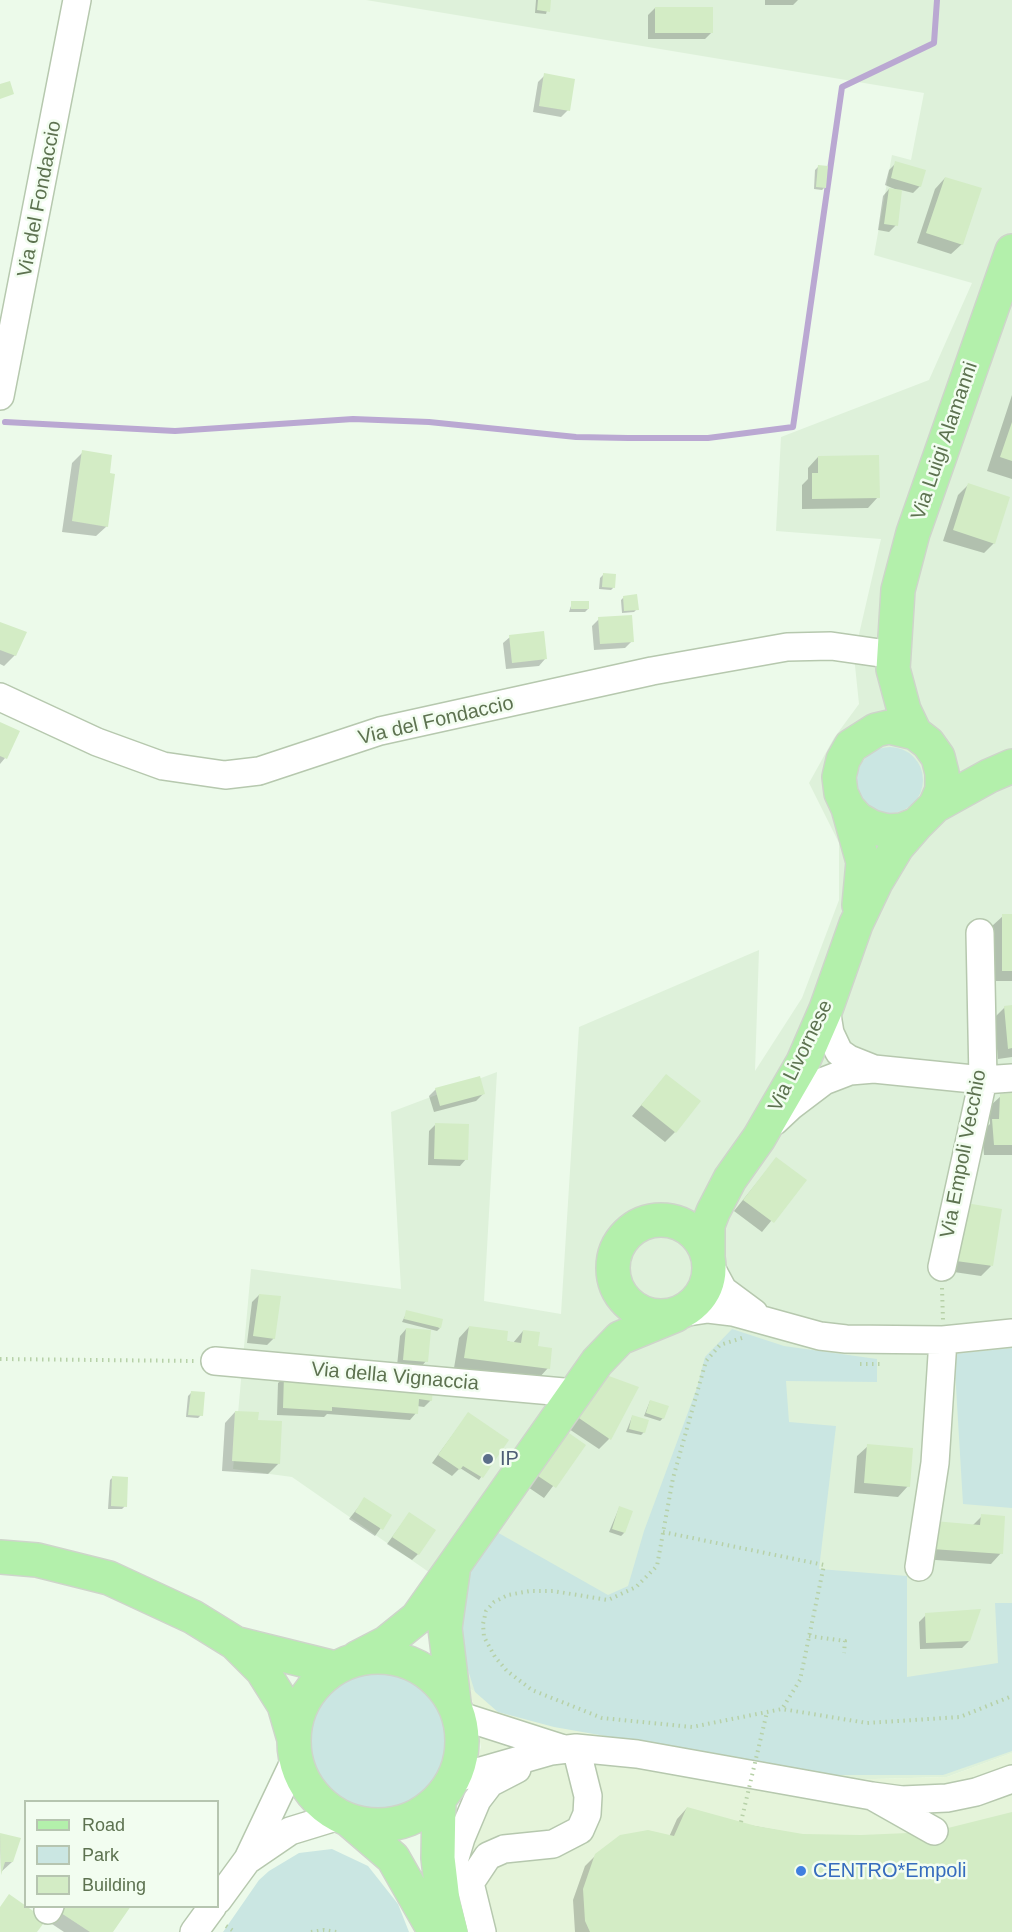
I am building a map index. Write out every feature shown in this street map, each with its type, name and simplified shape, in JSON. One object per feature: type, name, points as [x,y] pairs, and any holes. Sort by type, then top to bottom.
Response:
[{"type":"main road","name":"Via Luigi Alamanni","points":[[863,735],[880,699],[898,590],[913,533],[1005,293],[1012,251]]},
{"type":"main road","name":"Via Luigi Alamanni","points":[[890,644],[893,669],[904,710],[915,733]]},
{"type":"main road","points":[[863,735],[889,727],[915,733]]},
{"type":"main road","name":"Via Livornese","points":[[294,1748],[302,1704],[310,1690],[342,1665],[402,1632],[417,1618],[597,1362],[620,1338],[678,1314],[693,1305],[702,1294],[708,1281],[708,1225],[730,1179],[759,1138],[803,1062],[826,1009],[856,924],[888,861],[926,815],[942,790],[940,765],[928,743],[915,733]]},
{"type":"main road","name":"Via Livornese","points":[[856,924],[863,862],[848,808],[841,793],[839,777],[843,760],[851,746],[863,735]]},
{"type":"main road","name":"Via Livornese","points":[[848,808],[858,819],[872,827],[887,831],[902,830],[1012,766]]},
{"type":"main road","name":"Via Livornese","points":[[597,1362],[608,1334],[615,1252],[621,1239],[638,1226],[690,1211],[711,1198],[730,1179]]},
{"type":"main road","points":[[658,1220],[674,1221],[689,1228],[700,1240],[709,1260]]},
{"type":"main road","points":[[613,1280],[625,1301],[644,1314],[660,1317],[678,1314]]},
{"type":"main road","points":[[0,1557],[37,1560],[109,1578],[165,1602],[235,1643],[262,1670],[276,1690],[309,1790],[320,1802],[345,1818],[393,1858],[435,1932]]},
{"type":"main road","name":"Via Livornese","points":[[345,1818],[374,1826],[398,1823],[420,1814],[446,1789],[461,1755],[462,1731],[456,1711],[445,1628],[455,1563]]},
{"type":"main road","points":[[235,1643],[342,1665]]},
{"type":"main road","name":"Via Livornese","points":[[342,1665],[383,1657],[415,1665],[442,1686],[456,1711]]},
{"type":"main road","points":[[446,1789],[437,1833],[443,1901],[451,1932]]},
{"type":"street","name":"Via del Fondaccio","points":[[0,396],[77,0]]},
{"type":"street","name":"Via del Fondaccio","points":[[0,697],[97,742],[163,766],[225,775],[259,771],[380,731],[663,669],[787,647],[890,644]]},
{"type":"street","name":"Via Empoli Vecchio","points":[[942,1267],[983,1080],[981,933]]},
{"type":"street","points":[[826,1009],[830,1033],[839,1052],[849,1059],[874,1069]]},
{"type":"street","points":[[759,1138],[790,1106],[824,1081],[850,1071],[874,1069],[983,1080],[1012,1078]]},
{"type":"street","points":[[709,1260],[723,1290],[743,1308],[773,1324]]},
{"type":"street","points":[[678,1314],[708,1309],[837,1338],[943,1340],[1012,1333]]},
{"type":"street","points":[[919,1567],[935,1463],[943,1340]]},
{"type":"street","name":"Via della Vignaccia","points":[[214,1361],[575,1393]]},
{"type":"street","points":[[456,1711],[564,1750],[637,1754],[902,1800],[947,1798],[976,1792],[1012,1779]]},
{"type":"street","name":"Via Livornese","points":[[219,1898],[294,1748]]},
{"type":"street","points":[[446,1789],[564,1750]]},
{"type":"street","points":[[443,1901],[451,1868],[469,1816],[483,1791],[504,1775],[564,1750]]},
{"type":"street","points":[[482,1932],[470,1883],[488,1856],[504,1849],[553,1844],[580,1830],[586,1814],[588,1796],[564,1750]]},
{"type":"street","points":[[872,1796],[934,1831]]},
{"type":"street","name":"Via Livornese","points":[[235,1867],[290,1831],[345,1818]]},
{"type":"street","points":[[194,1932],[212,1908]]},
{"type":"path","points":[[942,1267],[943,1340]]},
{"type":"path","points":[[747,1340],[741,1338],[720,1345],[706,1360],[673,1478],[657,1566],[636,1587],[608,1600],[595,1600],[553,1591],[530,1591],[508,1595],[494,1602],[486,1611],[483,1624],[488,1647],[507,1671],[532,1690],[602,1718],[692,1727],[782,1709],[867,1723],[960,1717],[1012,1696]]},
{"type":"path","points":[[0,1359],[214,1361]]},
{"type":"path","points":[[857,1363],[889,1364]]},
{"type":"path","points":[[663,1532],[824,1565],[800,1680],[782,1709]]},
{"type":"path","points":[[809,1636],[845,1641],[844,1653]]},
{"type":"path","points":[[741,1822],[767,1712]]},
{"type":"path","points":[[310,1932],[324,1930],[337,1932]]},
{"type":"shaded area","points":[[366,0],[1012,0],[1012,1753],[947,1777],[839,1780],[504,1708],[470,1689],[454,1656],[459,1593],[292,1477],[233,1469],[251,1269],[401,1289],[391,1112],[497,1072],[484,1301],[561,1314],[579,1027],[759,950],[755,1071],[802,998],[839,900],[839,843],[809,783],[834,738],[859,704],[854,656],[881,539],[776,531],[781,437],[929,380],[972,283],[874,255],[892,155],[911,160],[924,93]]},
{"type":"shaded area","points":[[470,1689],[504,1708],[839,1780],[947,1777],[1012,1753],[1012,1932],[470,1932],[447,1829],[466,1793],[481,1747]]},
{"type":"green space","points":[[883,747],[897,747],[909,752],[918,761],[923,780],[921,793],[914,804],[897,813],[883,813],[871,808],[862,799],[857,787],[857,773],[862,761],[871,752]]},
{"type":"green space","points":[[732,1329],[784,1346],[877,1359],[877,1382],[786,1381],[789,1422],[836,1426],[819,1569],[907,1576],[907,1677],[998,1663],[995,1603],[1012,1603],[1012,1751],[943,1775],[827,1775],[554,1727],[498,1712],[475,1692],[466,1664],[462,1630],[472,1561],[495,1531],[608,1595],[628,1586],[644,1531],[697,1388],[705,1357]]},
{"type":"green space","points":[[1012,1348],[1012,1508],[963,1504],[954,1354]]},
{"type":"green space","points":[[378,1671],[405,1676],[427,1692],[443,1714],[448,1741],[443,1768],[427,1790],[405,1806],[378,1811],[351,1806],[329,1790],[313,1768],[308,1741],[313,1714],[329,1692],[351,1676]]},
{"type":"green space","points":[[332,1849],[368,1866],[398,1904],[409,1932],[223,1932],[259,1880],[269,1871],[299,1853]]},
{"type":"building","points":[[538,0],[551,0],[550,12],[537,10]]},
{"type":"building","points":[[655,7],[713,7],[713,33],[655,33]]},
{"type":"building","points":[[544,73],[575,79],[570,111],[539,106]]},
{"type":"building","points":[[10,81],[14,94],[0,99],[0,84]]},
{"type":"building","points":[[895,161],[926,170],[921,187],[891,178]]},
{"type":"building","points":[[818,165],[828,166],[826,188],[816,187]]},
{"type":"building","points":[[945,177],[982,188],[963,245],[926,233]]},
{"type":"building","points":[[889,188],[902,190],[898,226],[884,224]]},
{"type":"building","points":[[1012,422],[1012,461],[1000,457]]},
{"type":"building","points":[[82,450],[112,455],[110,473],[115,474],[108,527],[72,521]]},
{"type":"building","points":[[879,455],[880,498],[812,499],[812,473],[818,473],[818,456]]},
{"type":"building","points":[[968,483],[1010,497],[995,544],[953,530]]},
{"type":"building","points":[[603,573],[616,574],[615,588],[602,587]]},
{"type":"building","points":[[637,594],[639,610],[624,611],[623,596]]},
{"type":"building","points":[[571,601],[589,601],[589,609],[571,609]]},
{"type":"building","points":[[632,615],[634,642],[600,644],[598,617]]},
{"type":"building","points":[[0,622],[27,632],[16,656],[0,650]]},
{"type":"building","points":[[544,631],[547,659],[512,663],[509,635]]},
{"type":"building","points":[[0,722],[20,731],[7,759],[0,756]]},
{"type":"building","points":[[1002,914],[1012,914],[1012,971],[1002,971]]},
{"type":"building","points":[[1012,1005],[1012,1048],[1008,1049],[1004,1006]]},
{"type":"building","points":[[666,1074],[701,1101],[676,1133],[641,1105]]},
{"type":"building","points":[[480,1076],[485,1094],[440,1106],[435,1088]]},
{"type":"building","points":[[1012,1093],[1012,1145],[994,1145],[992,1119],[999,1119],[1000,1094]]},
{"type":"building","points":[[435,1123],[469,1124],[468,1160],[434,1159]]},
{"type":"building","points":[[776,1157],[807,1180],[774,1223],[743,1200]]},
{"type":"building","points":[[966,1203],[1002,1209],[993,1266],[956,1261]]},
{"type":"building","points":[[259,1294],[281,1296],[275,1339],[253,1336]]},
{"type":"building","points":[[406,1310],[443,1319],[441,1328],[404,1319]]},
{"type":"building","points":[[469,1326],[508,1331],[507,1341],[521,1343],[523,1330],[540,1332],[538,1346],[552,1348],[550,1369],[464,1358]]},
{"type":"building","points":[[406,1328],[431,1330],[428,1362],[403,1360]]},
{"type":"building","points":[[598,1372],[639,1387],[611,1440],[573,1414]]},
{"type":"building","points":[[284,1375],[433,1386],[432,1401],[419,1399],[418,1414],[332,1407],[332,1411],[283,1408]]},
{"type":"building","points":[[191,1391],[205,1392],[203,1416],[188,1415]]},
{"type":"building","points":[[650,1400],[669,1406],[664,1419],[646,1413]]},
{"type":"building","points":[[235,1411],[259,1412],[258,1420],[282,1421],[280,1464],[232,1461]]},
{"type":"building","points":[[468,1412],[509,1440],[483,1478],[463,1466],[460,1470],[438,1455]]},
{"type":"building","points":[[632,1415],[649,1420],[645,1433],[629,1429]]},
{"type":"building","points":[[559,1426],[586,1445],[556,1488],[529,1470]]},
{"type":"building","points":[[867,1444],[913,1448],[910,1487],[864,1483]]},
{"type":"building","points":[[112,1476],[128,1477],[127,1507],[111,1506]]},
{"type":"building","points":[[364,1497],[392,1515],[383,1530],[355,1512]]},
{"type":"building","points":[[619,1506],[633,1511],[625,1533],[612,1529]]},
{"type":"building","points":[[409,1512],[436,1530],[419,1555],[392,1537]]},
{"type":"building","points":[[981,1514],[1005,1516],[1003,1554],[932,1549],[934,1521],[980,1525]]},
{"type":"building","points":[[981,1609],[970,1641],[926,1643],[925,1613]]},
{"type":"building","name":"CENTRO*Empoli","points":[[687,1807],[756,1826],[803,1834],[861,1835],[932,1832],[1012,1812],[1012,1932],[590,1932],[585,1921],[583,1889],[595,1854],[620,1835],[648,1830],[674,1836]]},
{"type":"building","points":[[0,1833],[21,1838],[13,1862],[5,1862],[1,1875]]},
{"type":"building","points":[[9,1894],[24,1905],[24,1908],[29,1908],[46,1920],[37,1932],[0,1932],[0,1907]]},
{"type":"building","points":[[65,1908],[130,1908],[113,1932],[90,1932],[61,1913]]},
{"type":"waterway","points":[[5,422],[175,431],[353,419],[429,422],[576,437],[628,438],[708,438],[793,427],[842,87],[934,43],[937,0]]},
{"type":"place","name":"IP","points":[[488,1459]]},
{"type":"place","name":"CENTRO*Empoli","points":[[801,1871]]}]
